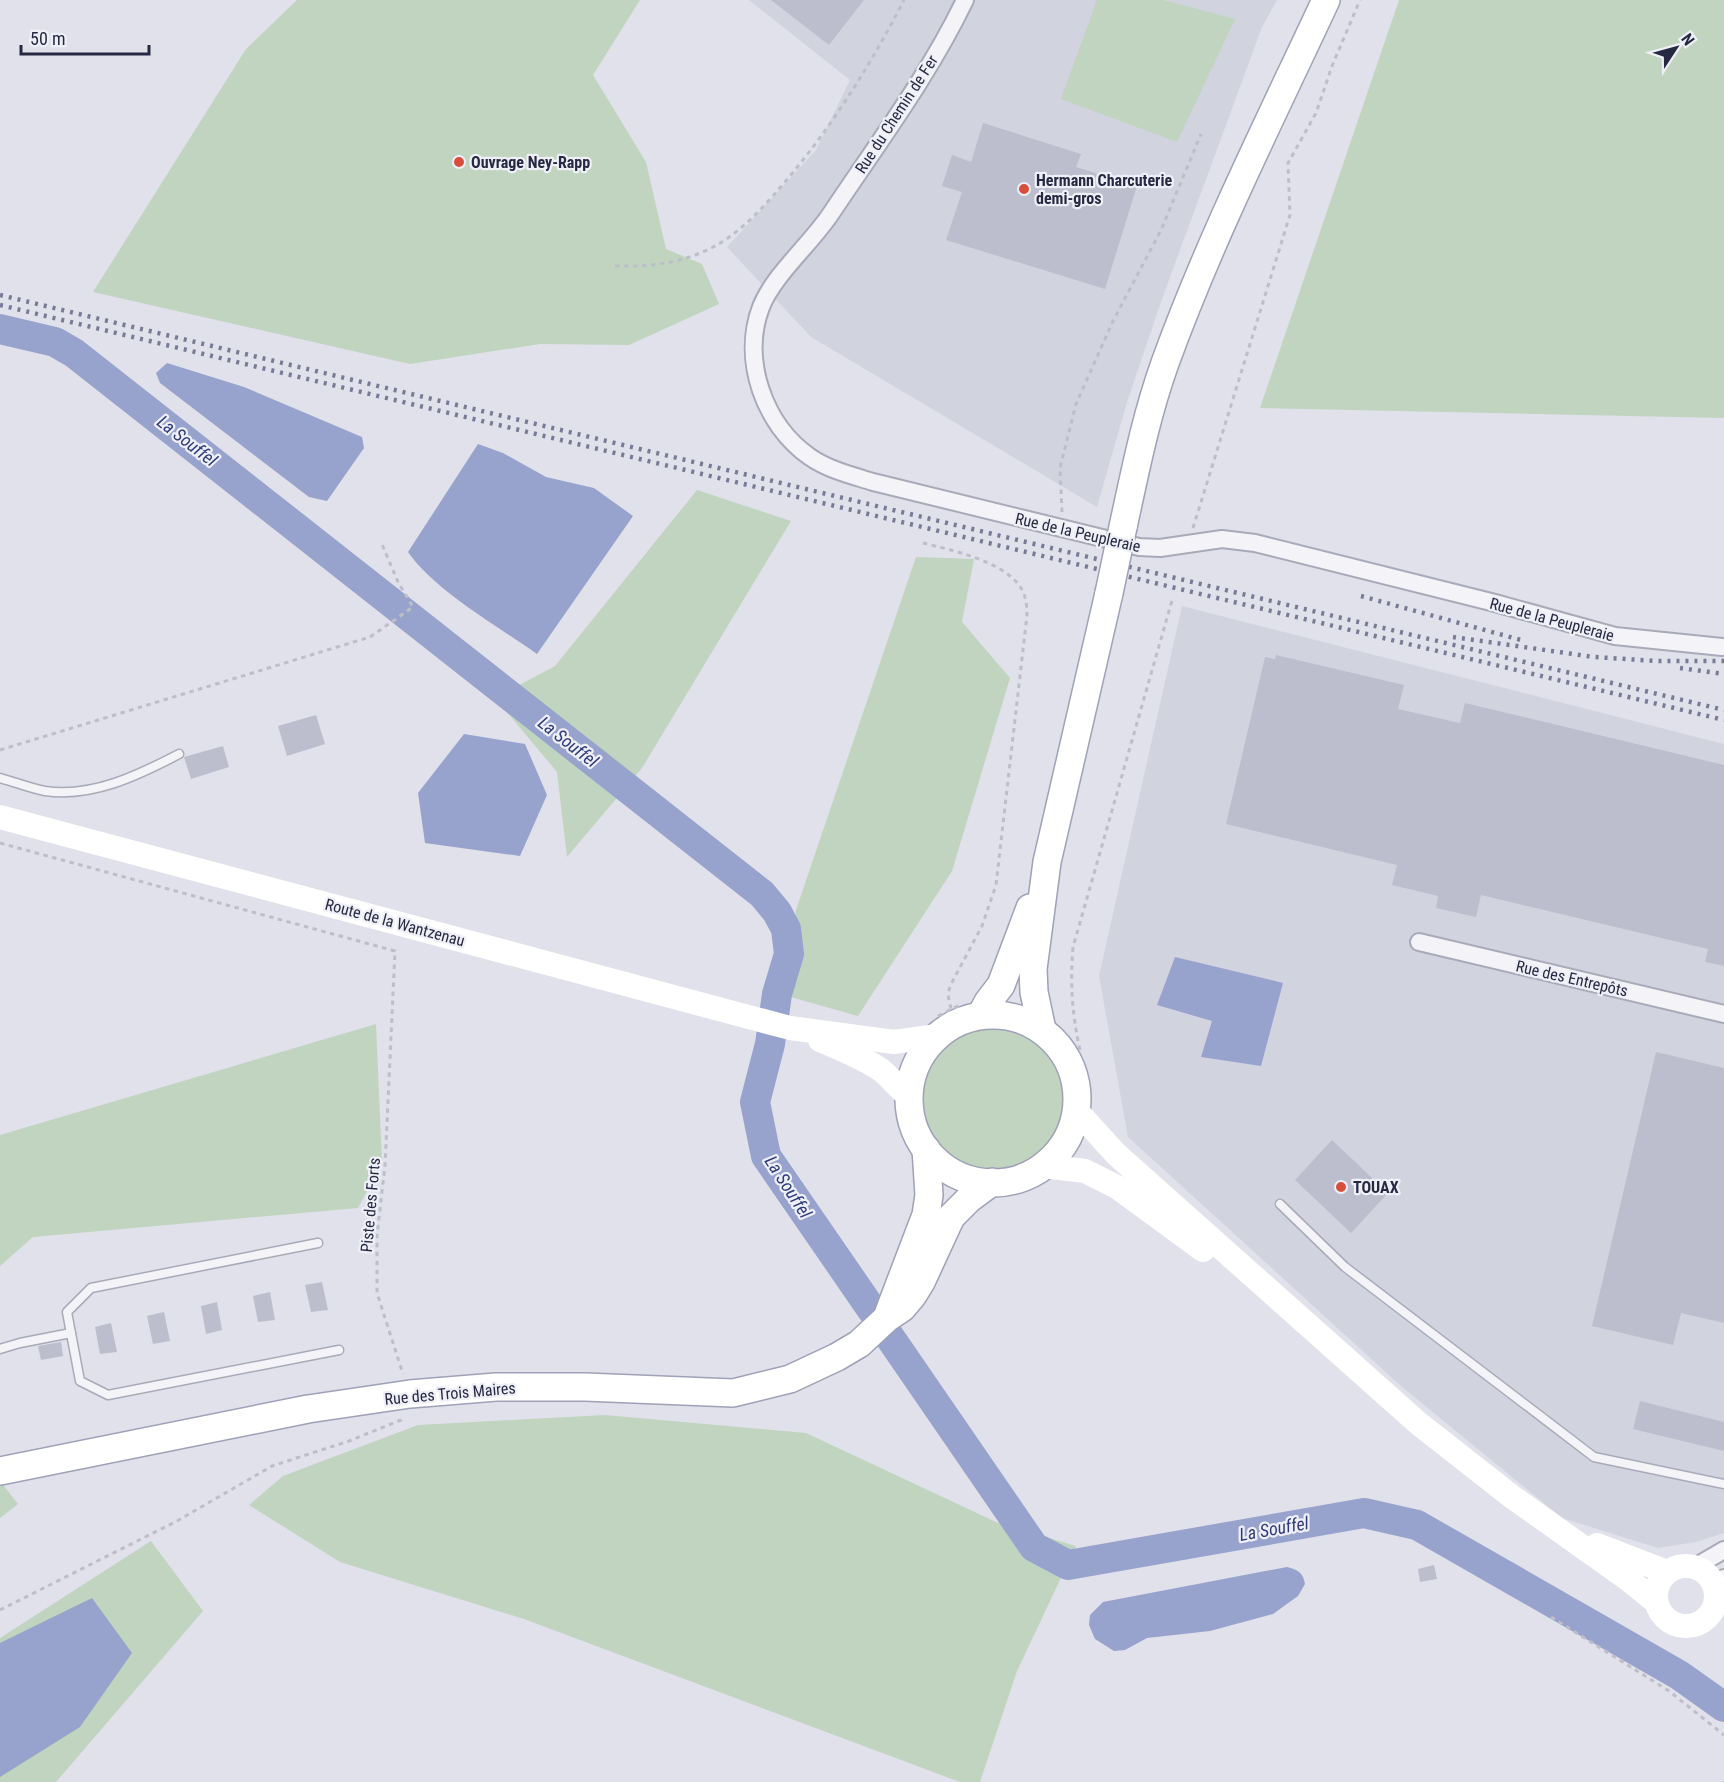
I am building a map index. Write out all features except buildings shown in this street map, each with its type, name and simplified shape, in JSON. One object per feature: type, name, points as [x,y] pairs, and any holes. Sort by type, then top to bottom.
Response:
[{"type":"main road","points":[[1042,1030],[1034,992],[1034,969],[1047,862],[1150,412],[1164,365],[1191,293],[1326,0]]},
{"type":"main road","name":"Route de la Wantzenau","points":[[0,817],[790,1028],[894,1042],[935,1027]]},
{"type":"main road","points":[[973,1009],[1023,1020],[1042,1030],[1056,1042],[1066,1057],[1075,1082],[1077,1110],[1066,1141],[1056,1155],[1043,1166],[1019,1178],[992,1182],[973,1180],[939,1163],[926,1149],[917,1133],[911,1115],[909,1096],[913,1074],[935,1027],[958,1022],[973,1009],[1001,985],[1047,862]]},
{"type":"main road","name":"Route de la Wantzenau","points":[[790,1028],[863,1059],[883,1072],[909,1096]]},
{"type":"main road","points":[[1077,1110],[1116,1154],[1418,1423],[1511,1496],[1557,1527],[1656,1602]]},
{"type":"main road","name":"Rue des Trois Maires","points":[[887,1318],[926,1215],[929,1195],[926,1149]]},
{"type":"main road","points":[[1043,1166],[1085,1171],[1117,1187],[1320,1338]]},
{"type":"main road","name":"Rue des Trois Maires","points":[[0,1471],[308,1409],[410,1394],[496,1387],[585,1387],[733,1392],[790,1379],[859,1344],[887,1318],[902,1308],[921,1282],[951,1217],[969,1198],[992,1182]]},
{"type":"main road","points":[[1557,1527],[1667,1572]]},
{"type":"main road","points":[[1686,1565],[1695,1567],[1711,1578],[1720,1591],[1714,1607],[1713,1625],[1679,1626],[1668,1621],[1660,1613],[1655,1591],[1667,1572],[1686,1565]]},
{"type":"street","name":"Rue du Chemin de Fer","points":[[823,226],[931,63],[965,0]]},
{"type":"street","name":"Rue de la Peupleraie","points":[[823,226],[772,288],[761,307],[756,326],[754,350],[756,376],[763,399],[792,443],[832,469],[873,482],[1147,548],[1222,539],[1256,543],[1496,603],[1615,636],[1722,647]]},
{"type":"street","name":"Rue des Entrepôts","points":[[1419,942],[1724,1014]]},
{"type":"street","points":[[1695,1567],[1724,1550]]},
{"type":"lane","points":[[0,778],[46,791],[84,792],[126,779],[179,754]]},
{"type":"lane","points":[[1280,1204],[1345,1267],[1594,1456],[1724,1484]]},
{"type":"lane","points":[[318,1243],[90,1288],[67,1312],[80,1381],[108,1395],[339,1350]]},
{"type":"lane","points":[[0,1350],[20,1343],[71,1333]]},
{"type":"path","points":[[615,266],[645,267],[691,255],[716,245],[752,218],[811,151],[862,75],[904,0]]},
{"type":"path","points":[[1188,544],[1290,215],[1288,163],[1316,113],[1332,66],[1360,0]]},
{"type":"path","points":[[1064,529],[1060,468],[1076,404],[1113,321],[1161,230],[1201,134]]},
{"type":"path","points":[[0,750],[370,637],[413,607],[398,582],[381,542]]},
{"type":"path","points":[[923,543],[962,553],[1010,576],[1020,588],[1026,601],[1028,615],[996,885],[982,926],[950,986],[948,994],[951,1009]]},
{"type":"path","points":[[1080,1050],[1074,1025],[1070,985],[1073,947],[1173,597]]},
{"type":"path","name":"Piste des Forts","points":[[0,843],[395,951],[385,1166],[377,1234],[377,1293],[410,1394]]},
{"type":"path","points":[[935,1027],[951,1009],[973,1009]]},
{"type":"path","points":[[0,1610],[177,1521],[272,1466],[349,1441],[401,1420],[408,1410],[410,1394]]},
{"type":"path","points":[[1551,1617],[1669,1691],[1724,1735]]},
{"type":"shaded area","points":[[749,0],[1277,0],[1262,27],[1162,299],[1127,402],[1097,507],[811,337],[727,247],[816,150],[850,80]]},
{"type":"shaded area","points":[[1182,606],[1724,744],[1724,1533],[1696,1542],[1658,1548],[1562,1518],[1401,1386],[1128,1137],[1099,976]]},
{"type":"green space","points":[[297,0],[640,0],[593,75],[646,162],[666,249],[702,264],[719,304],[629,345],[540,344],[410,364],[93,292],[246,49]]},
{"type":"green space","points":[[1097,0],[1163,0],[1235,19],[1177,142],[1061,99]]},
{"type":"green space","points":[[1399,0],[1724,0],[1724,418],[1260,408]]},
{"type":"green space","points":[[697,490],[791,521],[642,768],[567,857],[557,772],[495,698],[555,666]]},
{"type":"green space","points":[[916,557],[974,559],[962,622],[1010,678],[952,871],[858,1016],[787,996],[796,910]]},
{"type":"green space","points":[[992,1023],[1021,1029],[1045,1045],[1061,1069],[1067,1098],[1061,1127],[1045,1151],[1021,1167],[992,1173],[963,1167],[939,1151],[923,1127],[917,1098],[923,1069],[939,1045],[963,1029]]},
{"type":"green space","points":[[376,1024],[382,1163],[358,1208],[33,1237],[0,1266],[0,1135]]},
{"type":"green space","points":[[605,1415],[806,1433],[996,1522],[1076,1546],[1017,1671],[980,1782],[960,1782],[524,1619],[340,1562],[249,1505],[283,1476],[418,1425]]},
{"type":"green space","points":[[0,1481],[18,1504],[0,1518]]},
{"type":"green space","points":[[151,1541],[203,1611],[56,1782],[0,1782],[0,1638]]},
{"type":"water","points":[[167,363],[244,387],[362,437],[364,448],[327,501],[309,497],[160,383],[156,373]]},
{"type":"water","points":[[478,444],[503,453],[546,477],[594,488],[633,516],[537,654],[450,594],[419,566],[408,552]]},
{"type":"water","points":[[464,734],[525,744],[547,795],[520,856],[425,843],[418,793]]},
{"type":"water","points":[[1175,957],[1283,983],[1261,1066],[1201,1057],[1212,1021],[1157,1005]]},
{"type":"water","points":[[1287,1567],[1299,1572],[1305,1584],[1298,1596],[1273,1614],[1210,1631],[1147,1638],[1125,1650],[1114,1651],[1095,1639],[1089,1625],[1090,1615],[1103,1602]]},
{"type":"water","points":[[92,1598],[132,1653],[80,1727],[0,1777],[0,1643]]},
{"type":"waterway","name":"La Souffel","points":[[0,329],[55,342],[74,353],[762,894],[777,912],[786,929],[789,954],[777,994],[770,1044],[755,1102],[766,1156],[872,1310]]},
{"type":"waterway","name":"La Souffel","points":[[889,1336],[1034,1547],[1068,1565],[1364,1513],[1417,1525],[1679,1675],[1724,1707]]},
{"type":"railway","points":[[0,295],[1724,710]]},
{"type":"railway","points":[[0,305],[1724,720]]},
{"type":"railway","points":[[1361,596],[1521,640]]},
{"type":"railway","points":[[1453,637],[1594,657],[1657,661],[1724,661]]},
{"type":"railway","points":[[1680,668],[1724,674]]},
{"type":"place","name":"Ouvrage Ney-Rapp","points":[[459,162]]},
{"type":"place","name":"Hermann Charcuterie demi-gros","points":[[1024,189]]},
{"type":"place","name":"TOUAX","points":[[1341,1187]]}]
